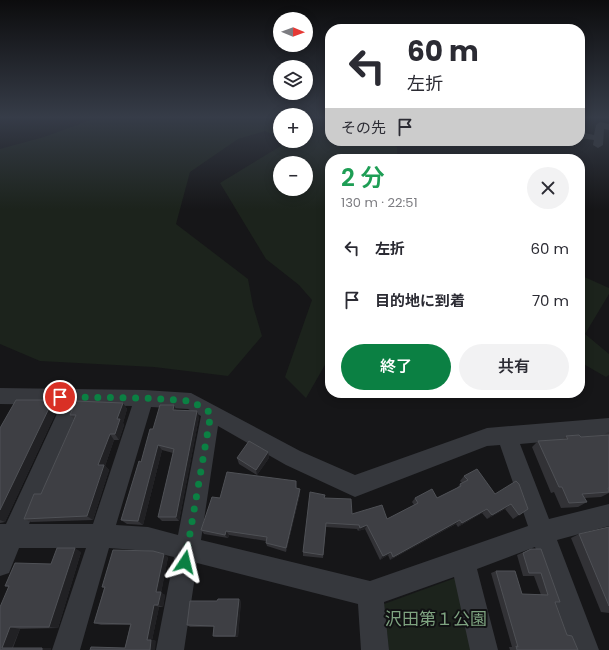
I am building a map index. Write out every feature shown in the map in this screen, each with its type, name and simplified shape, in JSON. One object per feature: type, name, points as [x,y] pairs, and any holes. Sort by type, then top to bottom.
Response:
[{"type":"street","points":[[0,564],[6,536],[74,398]]},
{"type":"street","points":[[66,650],[144,398]]},
{"type":"street","points":[[2,399],[144,398],[191,401],[293,458],[354,486],[487,438],[609,427]]},
{"type":"street","points":[[170,650],[211,413]]},
{"type":"street","points":[[507,436],[585,650]]},
{"type":"street","points":[[6,536],[101,536],[148,539],[370,594],[463,562],[543,532],[609,515]]},
{"type":"street","points":[[463,562],[484,650]]},
{"type":"street","points":[[370,594],[375,650]]},
{"type":"green space","points":[[224,148],[190,172],[176,224],[248,279],[253,306],[262,336],[228,376],[154,367],[40,361],[0,344],[0,149]]},
{"type":"green space","points":[[277,148],[397,148],[397,154],[325,154],[325,365],[306,398],[285,377],[312,300],[299,285],[266,259],[220,183]]},
{"type":"green space","points":[[585,277],[609,288],[609,294],[585,334]]},
{"type":"green space","points":[[585,334],[609,354],[609,375],[606,377],[585,365]]},
{"type":"green space","name":"沢田第１公園","points":[[458,577],[476,650],[389,650],[384,604]]},
{"type":"building","points":[[16,400],[53,400],[0,510],[0,428]]},
{"type":"building","points":[[76,401],[123,403],[117,419],[120,419],[115,434],[110,434],[98,465],[104,465],[87,516],[24,519],[34,494],[41,494],[76,415],[70,415]]},
{"type":"building","points":[[160,405],[174,405],[173,410],[197,411],[176,517],[158,517],[174,449],[158,445],[138,521],[121,520],[139,461],[141,462],[150,429],[153,429]]},
{"type":"building","points":[[579,435],[581,437],[609,435],[609,492],[582,494],[587,502],[569,503],[562,487],[559,487],[538,441],[568,439],[566,436]]},
{"type":"building","points":[[249,441],[268,452],[256,470],[237,458]]},
{"type":"building","points":[[477,469],[495,494],[516,481],[519,484],[528,509],[519,515],[511,504],[492,515],[487,509],[462,523],[460,520],[393,557],[391,552],[383,556],[367,525],[360,528],[359,525],[326,523],[323,555],[303,552],[310,492],[325,495],[324,498],[351,499],[352,514],[382,505],[387,519],[418,503],[415,498],[432,489],[437,498],[461,486],[460,484],[468,480],[464,476]]},
{"type":"building","points":[[227,472],[296,481],[296,488],[300,489],[286,548],[266,543],[267,537],[226,531],[225,535],[201,530],[212,497],[220,498]]},
{"type":"building","points":[[609,527],[609,606],[579,534]]},
{"type":"building","points":[[57,548],[75,548],[49,627],[10,627],[2,648],[42,648],[42,650],[0,650],[0,607],[9,586],[5,586],[15,563],[51,564]]},
{"type":"building","points":[[531,549],[541,549],[560,602],[555,602],[567,635],[572,636],[578,650],[517,650],[516,646],[518,647],[496,571],[515,571],[522,594],[548,595],[541,573],[529,573],[523,553]]},
{"type":"building","points":[[113,550],[153,551],[164,554],[156,592],[161,592],[158,605],[154,605],[147,640],[151,640],[150,650],[90,650],[91,647],[125,648],[131,624],[94,623],[105,587],[102,587]]},
{"type":"building","points":[[218,599],[239,599],[235,636],[213,636],[214,626],[187,625],[190,601],[217,601]]},
{"type":"route","points":[[60,397],[144,398],[191,401],[211,413],[185,562]]}]
